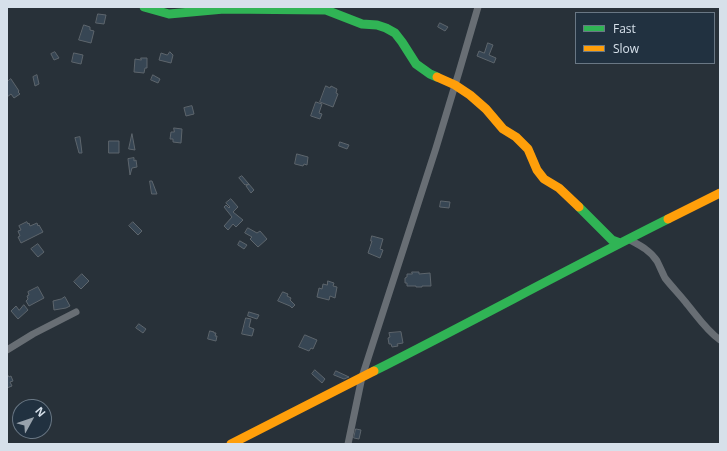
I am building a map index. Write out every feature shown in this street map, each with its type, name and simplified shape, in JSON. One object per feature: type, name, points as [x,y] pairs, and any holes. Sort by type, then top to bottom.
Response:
[{"type":"street","points":[[144,7],[169,14],[224,9],[301,10],[318,8],[362,24],[377,25],[395,33],[416,64],[430,74],[456,85],[470,95],[492,115],[503,129],[525,145],[530,152],[537,170],[544,179],[559,188],[586,213],[606,235],[612,240],[640,245],[650,253],[666,278],[678,293],[705,326],[720,340]]},
{"type":"street","points":[[348,444],[362,377],[456,85],[478,7]]},
{"type":"street","points":[[231,444],[720,193]]},
{"type":"street","points":[[7,350],[33,334],[76,312]]},
{"type":"building","points":[[98,14],[106,15],[104,24],[96,23]]},
{"type":"building","points":[[440,23],[448,27],[445,31],[438,27]]},
{"type":"building","points":[[84,25],[90,27],[90,30],[94,31],[91,43],[79,40]]},
{"type":"building","points":[[488,43],[493,45],[489,55],[496,58],[494,63],[477,56],[479,51],[484,53]]},
{"type":"building","points":[[55,52],[59,58],[54,60],[51,54]]},
{"type":"building","points":[[170,52],[173,55],[171,63],[159,60],[161,53],[167,55]]},
{"type":"building","points":[[74,53],[83,55],[81,64],[72,62]]},
{"type":"building","points":[[141,58],[147,58],[147,68],[145,68],[144,73],[134,72],[135,59],[141,60]]},
{"type":"building","points":[[37,75],[39,84],[35,86],[33,77]]},
{"type":"building","points":[[153,75],[160,79],[158,83],[151,80]]},
{"type":"building","points":[[11,79],[20,94],[14,98],[11,94],[7,97],[7,82]]},
{"type":"building","points":[[326,86],[330,88],[331,86],[337,89],[336,93],[338,94],[333,107],[320,102]]},
{"type":"building","points":[[316,102],[322,104],[319,113],[322,114],[320,119],[311,116]]},
{"type":"building","points":[[192,106],[194,114],[186,116],[184,108]]},
{"type":"building","points":[[174,128],[182,129],[181,143],[173,142],[173,139],[170,139],[171,132],[174,132]]},
{"type":"building","points":[[132,134],[135,150],[129,149]]},
{"type":"building","points":[[80,137],[82,153],[79,153],[75,138]]},
{"type":"building","points":[[109,141],[119,141],[119,153],[109,153]]},
{"type":"building","points":[[340,142],[349,145],[347,149],[339,146]]},
{"type":"building","points":[[297,154],[308,157],[307,165],[304,164],[303,166],[295,164]]},
{"type":"building","points":[[134,158],[134,161],[136,160],[137,167],[132,168],[130,175],[128,159]]},
{"type":"building","points":[[242,176],[249,184],[245,185],[239,178]]},
{"type":"building","points":[[150,181],[152,181],[157,194],[152,194]]},
{"type":"building","points":[[249,184],[254,190],[251,193],[246,186]]},
{"type":"building","points":[[231,199],[238,207],[233,212],[243,220],[236,227],[233,224],[228,230],[224,226],[232,217],[224,207],[226,205],[229,208],[230,207],[226,203]]},
{"type":"building","points":[[441,201],[450,202],[449,208],[440,207]]},
{"type":"building","points":[[27,222],[30,226],[37,223],[43,232],[21,243],[18,237],[20,236],[18,231],[21,230],[19,226]]},
{"type":"building","points":[[133,222],[142,231],[138,235],[129,226]]},
{"type":"building","points":[[248,228],[257,233],[260,231],[267,239],[258,247],[250,239],[252,237],[245,233]]},
{"type":"building","points":[[372,236],[383,239],[380,249],[383,250],[380,258],[368,253]]},
{"type":"building","points":[[240,241],[247,245],[244,249],[238,245]]},
{"type":"building","points":[[38,244],[44,252],[38,257],[31,249]]},
{"type":"building","points":[[412,272],[419,272],[419,274],[430,273],[431,286],[407,286],[407,283],[405,283],[405,278],[407,277],[407,274],[412,274]]},
{"type":"building","points":[[82,274],[89,281],[81,289],[74,282]]},
{"type":"building","points":[[328,281],[334,283],[333,286],[337,287],[335,298],[330,296],[329,300],[317,297],[319,288],[322,289],[323,284],[327,285]]},
{"type":"building","points":[[38,287],[44,298],[29,306],[26,301],[28,299],[27,296],[29,295],[28,292]]},
{"type":"building","points":[[283,292],[288,294],[287,296],[291,298],[290,300],[295,305],[292,308],[278,301]]},
{"type":"building","points":[[65,297],[70,306],[54,310],[53,301]]},
{"type":"building","points":[[24,305],[28,310],[18,319],[11,311],[16,306],[19,310]]},
{"type":"building","points":[[249,312],[259,315],[257,319],[248,316]]},
{"type":"building","points":[[246,318],[251,319],[249,327],[254,329],[252,336],[242,334]]},
{"type":"building","points":[[139,324],[146,329],[143,333],[136,328]]},
{"type":"building","points":[[210,331],[216,333],[216,341],[208,339]]},
{"type":"building","points":[[401,332],[403,343],[392,347],[391,344],[389,344],[389,333]]},
{"type":"building","points":[[305,335],[317,340],[313,349],[311,348],[309,351],[299,347]]},
{"type":"building","points":[[315,370],[325,379],[322,383],[312,374]]},
{"type":"building","points":[[336,371],[349,377],[344,379],[334,375]]},
{"type":"building","points":[[7,374],[9,377],[11,376],[13,381],[10,382],[12,386],[7,388]]},
{"type":"building","points":[[356,429],[361,430],[359,439],[354,438]]},
{"type":"traffic: fast","points":[[144,7],[169,14],[224,9],[326,10],[362,24],[377,25],[395,33],[416,64],[437,77]]},
{"type":"traffic: fast","points":[[579,207],[612,240],[620,243]]},
{"type":"traffic: fast","points":[[374,371],[668,219]]},
{"type":"traffic: slow","points":[[437,77],[455,85],[470,95],[486,109],[503,129],[516,137],[528,149],[537,170],[544,179],[559,188],[579,207]]},
{"type":"traffic: slow","points":[[668,219],[720,193]]},
{"type":"traffic: slow","points":[[231,444],[374,371]]}]
